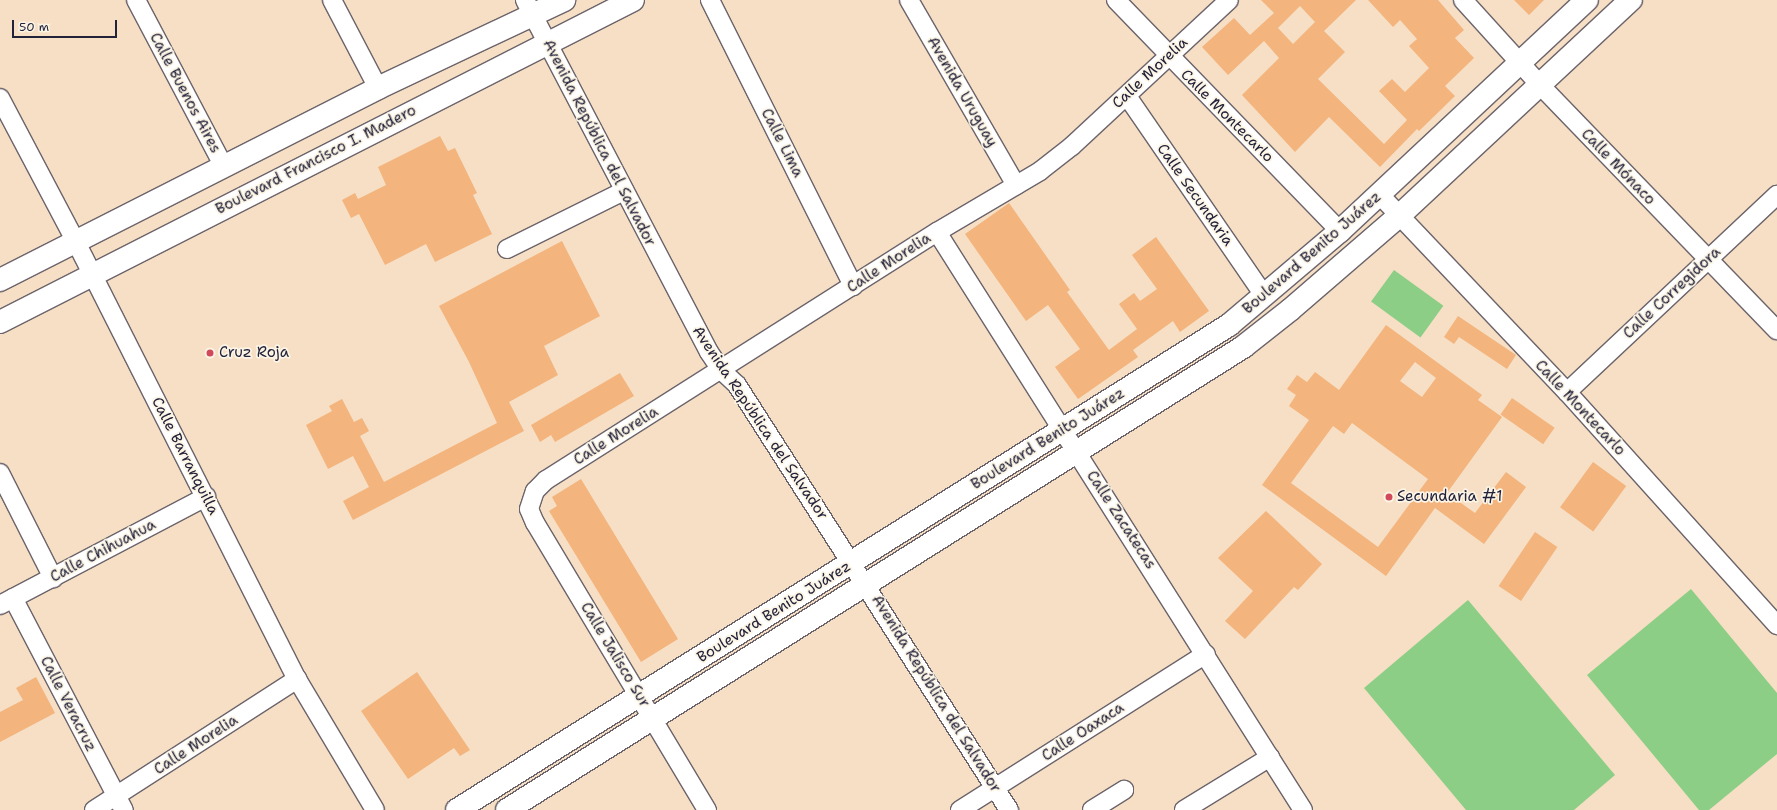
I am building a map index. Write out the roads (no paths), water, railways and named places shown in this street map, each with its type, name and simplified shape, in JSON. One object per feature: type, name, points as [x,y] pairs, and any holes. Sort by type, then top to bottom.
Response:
[{"type":"main road","points":[[0,280],[223,165],[378,88],[529,8],[564,0]]},
{"type":"main road","name":"Boulevard Francisco I. Madero","points":[[0,322],[301,167],[549,44],[633,0]]},
{"type":"main road","name":"Boulevard Benito Juárez","points":[[457,810],[1064,430],[1229,324],[1340,231],[1587,0]]},
{"type":"main road","name":"Boulevard Benito Juárez","points":[[507,810],[1243,347],[1290,310],[1399,216],[1631,0]]},
{"type":"street","name":"Calle Buenos Aires","points":[[136,0],[223,165]]},
{"type":"street","points":[[332,0],[378,88]]},
{"type":"street","name":"Calle Lima","points":[[710,0],[854,286]]},
{"type":"street","name":"Avenida Uruguay","points":[[909,0],[1016,185]]},
{"type":"street","name":"Calle Montecarlo","points":[[1116,0],[1340,231]]},
{"type":"street","name":"Calle Morelia","points":[[530,499],[546,480],[937,232],[1040,171],[1072,146],[1229,0]]},
{"type":"street","name":"Calle Mónaco","points":[[1463,0],[1540,85],[1707,260],[1777,330]]},
{"type":"street","name":"Avenida República del Salvador","points":[[529,8],[696,330],[721,370],[737,385],[852,562],[1009,810]]},
{"type":"street","name":"Calle Secundaria","points":[[1127,96],[1264,295]]},
{"type":"street","name":"Calle Barranquilla","points":[[0,98],[76,242],[297,679],[374,810]]},
{"type":"street","points":[[507,249],[624,191]]},
{"type":"street","name":"Calle Montecarlo","points":[[1379,194],[1567,392],[1777,624]]},
{"type":"street","name":"Calle Corregidora","points":[[1567,392],[1777,195]]},
{"type":"street","name":"Calle Zacatecas","points":[[937,232],[1206,654],[1303,810]]},
{"type":"street","points":[[0,473],[54,578]]},
{"type":"street","name":"Calle Chihuahua","points":[[7,602],[206,497]]},
{"type":"street","name":"Calle Jalisco Sur","points":[[530,499],[529,509],[535,523],[653,718],[706,810]]},
{"type":"street","name":"Calle Veracruz","points":[[7,602],[120,803]]},
{"type":"street","name":"Calle Oaxaca","points":[[960,810],[1206,654]]},
{"type":"street","name":"Calle Morelia","points":[[94,810],[120,803],[297,679]]},
{"type":"street","points":[[1184,810],[1270,757]]},
{"type":"street","points":[[1092,810],[1124,790]]},
{"type":"place","name":"Cruz Roja","points":[[210,353]]},
{"type":"place","name":"Secundaria #1","points":[[1389,497]]}]
